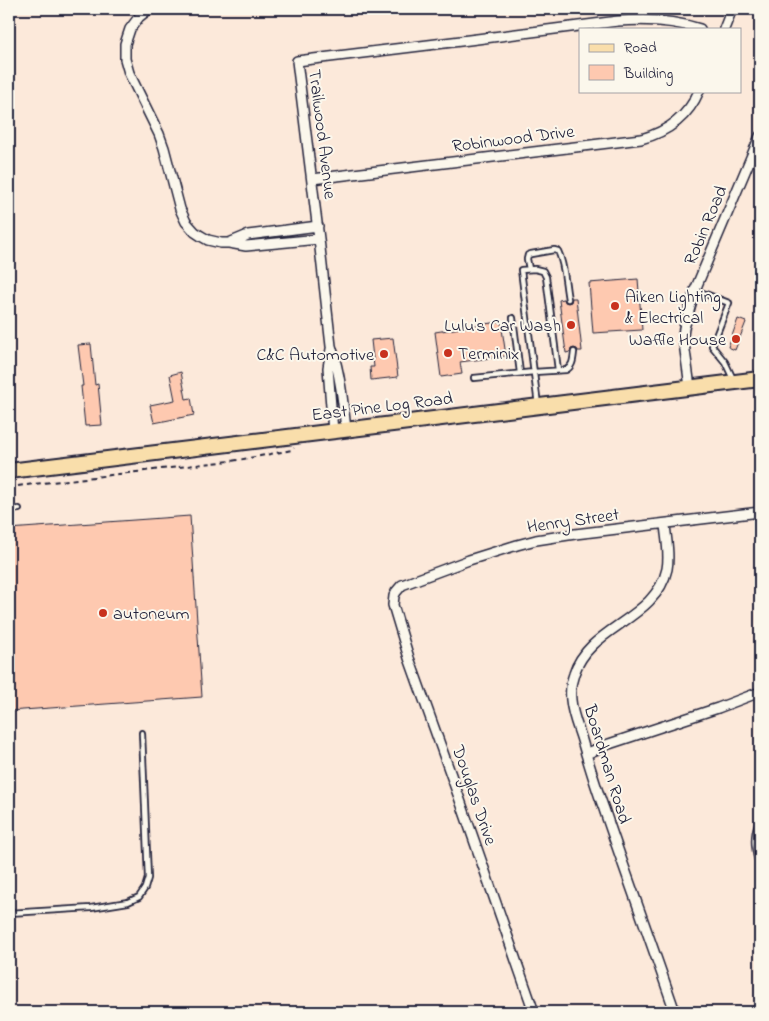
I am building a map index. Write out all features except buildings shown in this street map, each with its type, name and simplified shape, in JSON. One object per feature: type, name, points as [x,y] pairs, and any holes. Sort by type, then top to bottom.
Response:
[{"type":"main road","name":"East Pine Log Road","points":[[9,471],[760,379]]},
{"type":"street","points":[[149,9],[134,23],[127,36],[126,66],[159,134],[180,208],[186,222],[195,232],[214,242],[246,246],[320,239]]},
{"type":"street","points":[[724,28],[732,9]]},
{"type":"street","name":"Trailwood Avenue","points":[[339,431],[328,368],[331,346],[320,239],[297,60],[625,20],[666,21],[697,28]]},
{"type":"street","name":"Robinwood Drive","points":[[312,179],[641,139],[658,134],[675,124],[688,110],[699,92]]},
{"type":"street","name":"Robin Road","points":[[690,387],[683,336],[684,328],[695,290],[760,136]]},
{"type":"street","points":[[229,243],[248,235],[318,226]]},
{"type":"street","name":"Trailwood Avenue","points":[[331,346],[336,360],[341,388],[339,431]]},
{"type":"street","name":"Henry Street","points":[[399,588],[402,585],[469,560],[536,540],[760,512]]},
{"type":"street","name":"Boardman Road","points":[[665,524],[668,558],[664,577],[657,592],[646,604],[590,647],[580,660],[573,676],[571,701],[601,802],[675,1012]]},
{"type":"street","name":"Douglas Drive","points":[[399,588],[394,596],[393,605],[409,658],[534,1012]]},
{"type":"street","points":[[586,754],[760,692]]},
{"type":"street","points":[[760,824],[756,844],[760,860]]},
{"type":"lane","points":[[529,270],[528,255],[554,250],[558,251],[561,256],[568,299]]},
{"type":"lane","points":[[538,406],[521,270],[536,268],[546,276],[558,370]]},
{"type":"lane","points":[[695,290],[729,303],[712,346],[726,362],[734,382]]},
{"type":"lane","points":[[513,318],[520,373]]},
{"type":"lane","points":[[474,378],[566,370],[573,361],[574,352]]},
{"type":"lane","points":[[9,510],[19,509]]},
{"type":"lane","points":[[9,913],[90,908],[128,902],[139,896],[145,888],[148,878],[142,733]]},
{"type":"path","points":[[9,487],[260,456],[292,450],[300,444]]},
{"type":"place","name":"Aiken Lighting & Electrical","points":[[615,306]]},
{"type":"place","name":"Lulu's Car Wash","points":[[571,325]]},
{"type":"place","name":"Waffle House","points":[[736,339]]},
{"type":"place","name":"Terminix","points":[[448,353]]},
{"type":"place","name":"C&C Automotive","points":[[384,354]]},
{"type":"place","name":"autoneum","points":[[103,613]]}]
